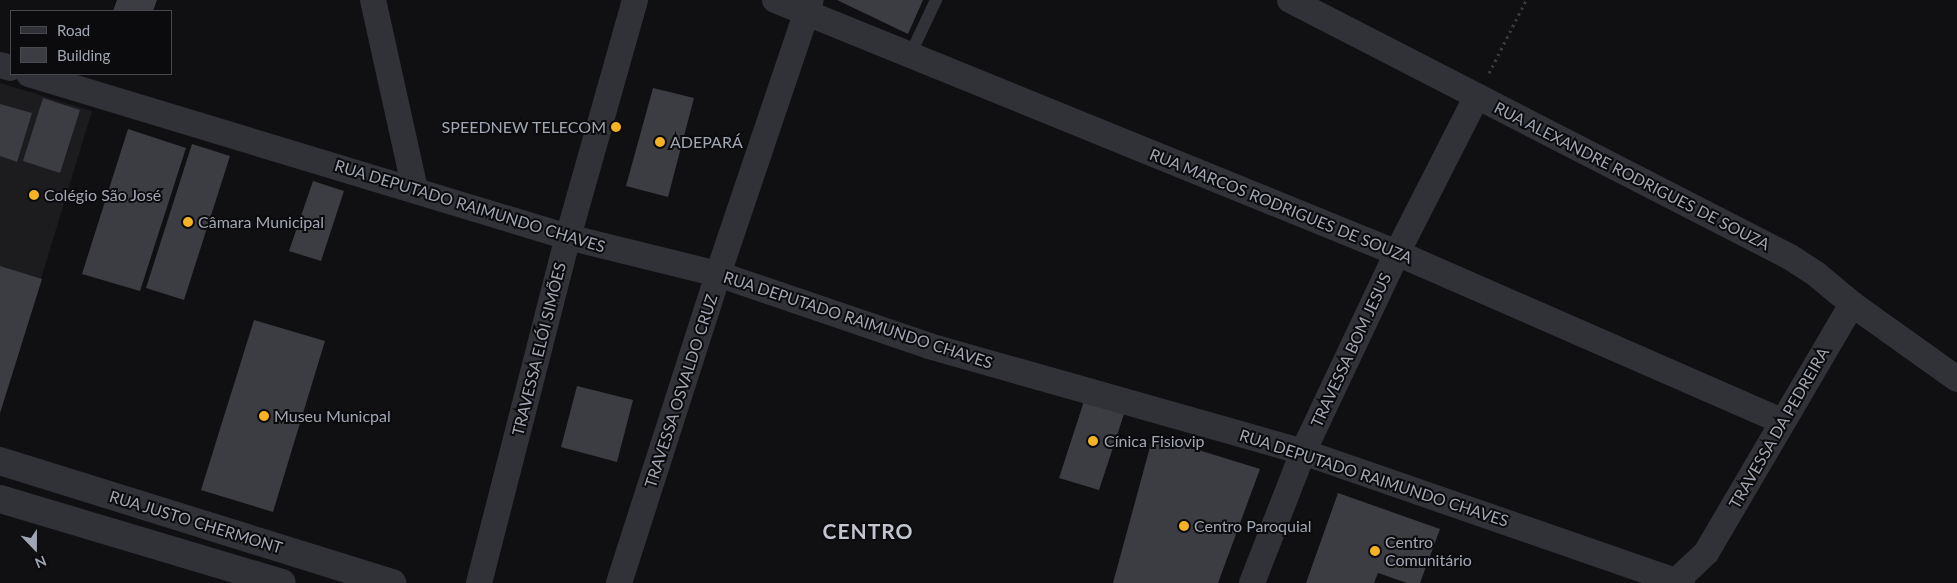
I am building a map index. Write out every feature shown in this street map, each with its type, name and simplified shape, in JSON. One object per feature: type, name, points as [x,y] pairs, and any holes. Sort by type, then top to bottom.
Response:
[{"type":"street","points":[[373,0],[415,190]]},
{"type":"street","name":"TRAVESSA ELÓI SIMÕES","points":[[479,583],[568,237],[635,0]]},
{"type":"street","name":"RUA MARCOS RODRIGUES DE SOUZA","points":[[775,0],[809,6],[910,54],[1397,253],[1783,422]]},
{"type":"street","name":"RUA ALEXANDRE RODRIGUES DE SOUZA","points":[[1290,0],[1790,257],[1816,274],[1852,304],[1957,379]]},
{"type":"street","name":"TRAVESSA OSVALDO CRUZ","points":[[619,583],[718,274],[809,6]]},
{"type":"street","name":"RUA DEPUTADO RAIMUNDO CHAVES","points":[[32,75],[568,237],[718,274],[929,346],[1303,452],[1677,582]]},
{"type":"street","name":"TRAVESSA BOM JESUS","points":[[1252,583],[1303,452],[1397,253],[1477,96]]},
{"type":"street","name":"TRAVESSA DA PEDREIRA","points":[[1677,582],[1706,553],[1852,304]]},
{"type":"street","name":"RUA JUSTO CHERMONT","points":[[0,461],[392,583]]},
{"type":"street","name":"RUA JUSTO CHERMONT","points":[[0,499],[282,583]]},
{"type":"street","name":"TRAVESSA DA PEDREIRA","points":[[1703,583],[1706,553]]},
{"type":"lane","points":[[910,54],[936,0]]},
{"type":"path","points":[[1477,96],[1526,0]]},
{"type":"shaded area","name":"Colégio São José","points":[[0,83],[92,111],[0,414]]},
{"type":"building","points":[[117,0],[157,0],[153,10],[113,10]]},
{"type":"building","points":[[837,0],[923,0],[908,34]]},
{"type":"building","name":"ADEPARÁ","points":[[653,88],[694,98],[668,197],[626,186]]},
{"type":"building","points":[[43,98],[80,110],[60,173],[23,161]]},
{"type":"building","points":[[0,104],[32,113],[17,162],[0,156]]},
{"type":"building","points":[[128,129],[186,148],[140,291],[82,274]]},
{"type":"building","name":"Câmara Municipal","points":[[192,144],[230,156],[184,300],[146,288]]},
{"type":"building","points":[[313,181],[344,191],[321,261],[289,251]]},
{"type":"building","points":[[0,266],[42,279],[0,413]]},
{"type":"building","name":"Museu Municpal","points":[[254,320],[325,341],[273,512],[201,490]]},
{"type":"building","points":[[577,386],[633,400],[617,462],[561,447]]},
{"type":"building","name":"Cínica Fisiovip","points":[[1087,392],[1127,405],[1099,490],[1059,478]]},
{"type":"building","name":"Centro Paroquial","points":[[1153,436],[1260,469],[1218,583],[1113,583]]},
{"type":"building","name":"Centro Comunitário","points":[[1338,493],[1440,529],[1420,583],[1407,583],[1378,573],[1374,583],[1306,583]]},
{"type":"place","name":"SPEEDNEW TELECOM","points":[[616,127]]},
{"type":"place","name":"ADEPARÁ","points":[[660,142]]},
{"type":"place","name":"Colégio São José","points":[[34,195]]},
{"type":"place","name":"Câmara Municipal","points":[[188,222]]},
{"type":"place","name":"Museu Municpal","points":[[264,416]]},
{"type":"place","name":"Cínica Fisiovip","points":[[1093,441]]},
{"type":"place","name":"Centro Paroquial","points":[[1184,526]]},
{"type":"place","name":"Centro Comunitário","points":[[1375,551]]},
{"type":"district","name":"CENTRO","points":[[868,531]]}]
